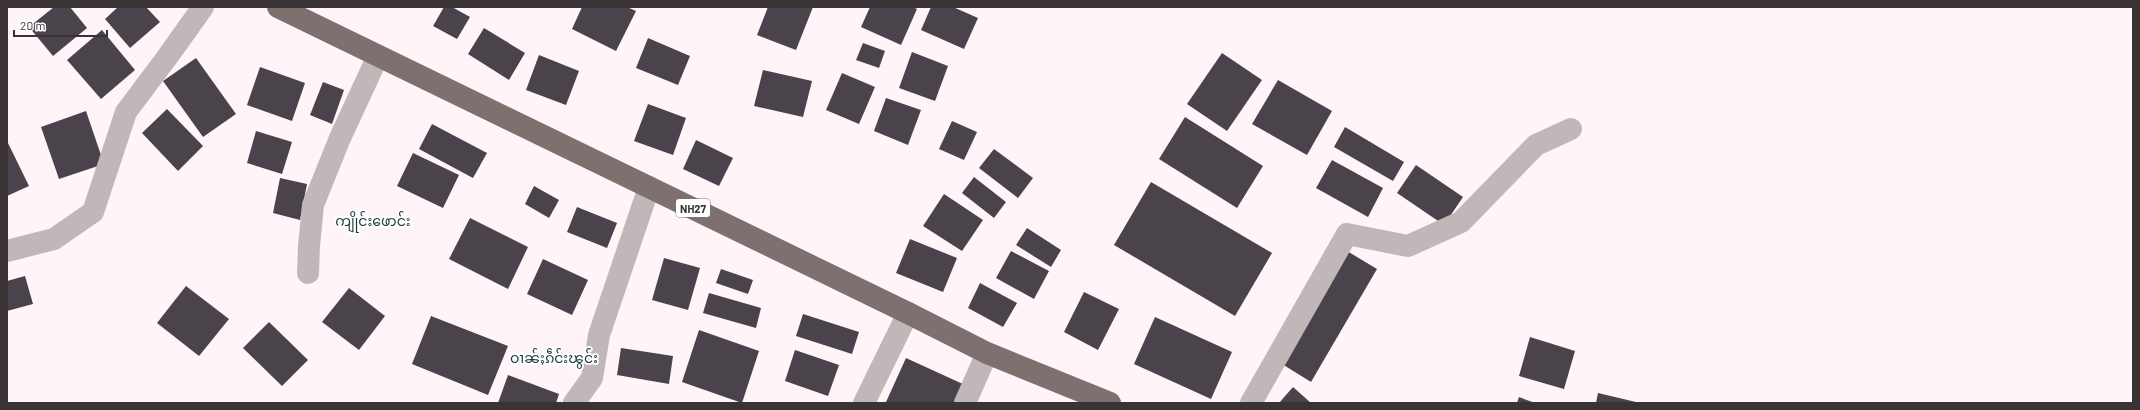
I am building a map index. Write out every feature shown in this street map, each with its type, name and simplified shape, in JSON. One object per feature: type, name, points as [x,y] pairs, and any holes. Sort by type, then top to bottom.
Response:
[{"type":"highway","name":"NH27","points":[[278,7],[908,313],[987,353],[1110,403]]},
{"type":"street","points":[[7,251],[54,239],[93,212],[126,112],[203,7]]},
{"type":"street","points":[[308,273],[309,246],[314,205],[340,138],[378,56]]},
{"type":"street","points":[[1251,403],[1347,234],[1408,246],[1461,222],[1536,145],[1571,129]]},
{"type":"street","points":[[574,403],[592,378],[600,335],[648,187]]},
{"type":"street","points":[[864,403],[908,313]]},
{"type":"street","points":[[965,403],[987,353]]},
{"type":"building","points":[[54,7],[70,7],[87,28],[53,56],[29,27]]},
{"type":"building","points":[[118,7],[146,7],[160,22],[130,48],[105,19]]},
{"type":"building","points":[[444,7],[452,7],[470,17],[457,39],[433,26]]},
{"type":"building","points":[[582,7],[627,7],[636,11],[616,51],[572,29]]},
{"type":"building","points":[[768,7],[813,7],[796,50],[757,35]]},
{"type":"building","points":[[870,7],[913,7],[917,9],[901,45],[861,27]]},
{"type":"building","points":[[931,7],[953,7],[978,18],[964,49],[921,30]]},
{"type":"building","points":[[484,28],[525,53],[509,80],[468,54]]},
{"type":"building","points":[[102,30],[135,70],[101,99],[67,60]]},
{"type":"building","points":[[648,38],[690,56],[678,85],[636,68]]},
{"type":"building","points":[[863,43],[885,51],[879,68],[856,60]]},
{"type":"building","points":[[912,52],[948,66],[935,101],[899,88]]},
{"type":"building","points":[[1222,53],[1262,80],[1227,131],[1187,104]]},
{"type":"building","points":[[539,55],[579,71],[566,105],[526,90]]},
{"type":"building","points":[[196,58],[236,114],[203,137],[163,81]]},
{"type":"building","points":[[260,67],[305,83],[292,121],[247,105]]},
{"type":"building","points":[[763,70],[812,81],[803,117],[754,106]]},
{"type":"building","points":[[842,73],[875,87],[859,124],[826,110]]},
{"type":"building","points":[[1278,80],[1332,111],[1307,155],[1252,124]]},
{"type":"building","points":[[323,82],[344,90],[332,124],[310,115]]},
{"type":"building","points":[[886,98],[921,110],[908,145],[874,131]]},
{"type":"building","points":[[648,104],[686,118],[673,155],[634,141]]},
{"type":"building","points":[[167,109],[203,146],[178,171],[142,133]]},
{"type":"building","points":[[86,111],[104,164],[59,179],[41,127]]},
{"type":"building","points":[[1185,117],[1263,166],[1237,208],[1159,159]]},
{"type":"building","points":[[952,121],[977,132],[964,160],[939,149]]},
{"type":"building","points":[[432,124],[487,153],[473,178],[419,149]]},
{"type":"building","points":[[1345,127],[1404,162],[1393,181],[1334,147]]},
{"type":"building","points":[[256,131],[292,142],[282,174],[247,163]]},
{"type":"building","points":[[696,140],[733,158],[719,186],[683,169]]},
{"type":"building","points":[[7,141],[29,186],[7,196]]},
{"type":"building","points":[[994,149],[1033,178],[1018,198],[979,168]]},
{"type":"building","points":[[413,153],[459,175],[443,208],[397,186]]},
{"type":"building","points":[[1332,160],[1383,188],[1368,217],[1316,188]]},
{"type":"building","points":[[1416,165],[1463,197],[1444,225],[1397,193]]},
{"type":"building","points":[[974,177],[1006,202],[994,218],[962,193]]},
{"type":"building","points":[[280,178],[307,184],[300,220],[273,213]]},
{"type":"building","points":[[1151,182],[1272,253],[1235,316],[1114,245]]},
{"type":"building","points":[[534,186],[559,200],[549,218],[525,204]]},
{"type":"building","points":[[944,194],[983,220],[962,251],[923,226]]},
{"type":"building","points":[[577,207],[617,223],[607,248],[567,232]]},
{"type":"building","points":[[470,218],[528,247],[508,289],[449,259]]},
{"type":"building","points":[[1027,228],[1061,250],[1051,267],[1016,245]]},
{"type":"building","points":[[910,239],[957,258],[943,292],[896,273]]},
{"type":"building","points":[[1011,251],[1049,271],[1034,299],[996,278]]},
{"type":"building","points":[[1347,251],[1377,269],[1311,382],[1282,364]]},
{"type":"building","points":[[664,258],[700,268],[688,310],[652,300]]},
{"type":"building","points":[[543,259],[588,280],[572,315],[527,294]]},
{"type":"building","points":[[721,269],[753,280],[748,294],[716,283]]},
{"type":"building","points":[[25,276],[33,304],[7,311],[7,281]]},
{"type":"building","points":[[980,283],[1017,303],[1003,327],[968,308]]},
{"type":"building","points":[[186,286],[229,319],[199,356],[157,323]]},
{"type":"building","points":[[349,288],[385,316],[359,350],[322,322]]},
{"type":"building","points":[[1084,292],[1119,309],[1098,350],[1064,332]]},
{"type":"building","points":[[709,293],[761,308],[756,328],[703,313]]},
{"type":"building","points":[[803,314],[859,332],[852,354],[796,336]]},
{"type":"building","points":[[431,316],[508,346],[488,395],[412,364]]},
{"type":"building","points":[[1155,317],[1232,352],[1211,399],[1134,364]]},
{"type":"building","points":[[269,322],[308,360],[282,386],[243,348]]},
{"type":"building","points":[[699,330],[759,351],[742,403],[682,382]]},
{"type":"building","points":[[1530,337],[1575,351],[1564,389],[1519,376]]},
{"type":"building","points":[[621,348],[673,356],[669,384],[617,375]]},
{"type":"building","points":[[795,350],[839,365],[828,396],[785,381]]},
{"type":"building","points":[[906,358],[965,385],[956,403],[886,402]]},
{"type":"building","points":[[508,375],[559,394],[556,403],[498,403]]},
{"type":"building","points":[[1293,387],[1311,403],[1279,403]]},
{"type":"building","points":[[1598,393],[1636,402],[1596,403]]},
{"type":"building","points":[[1519,397],[1535,403],[1517,403]]},
{"type":"district","name":"ကျိုင်းဖောင်း","points":[[373,220]]},
{"type":"district","name":"ဝၢၼ်ႈၵဵင်းၽွင်း","points":[[554,357]]}]
